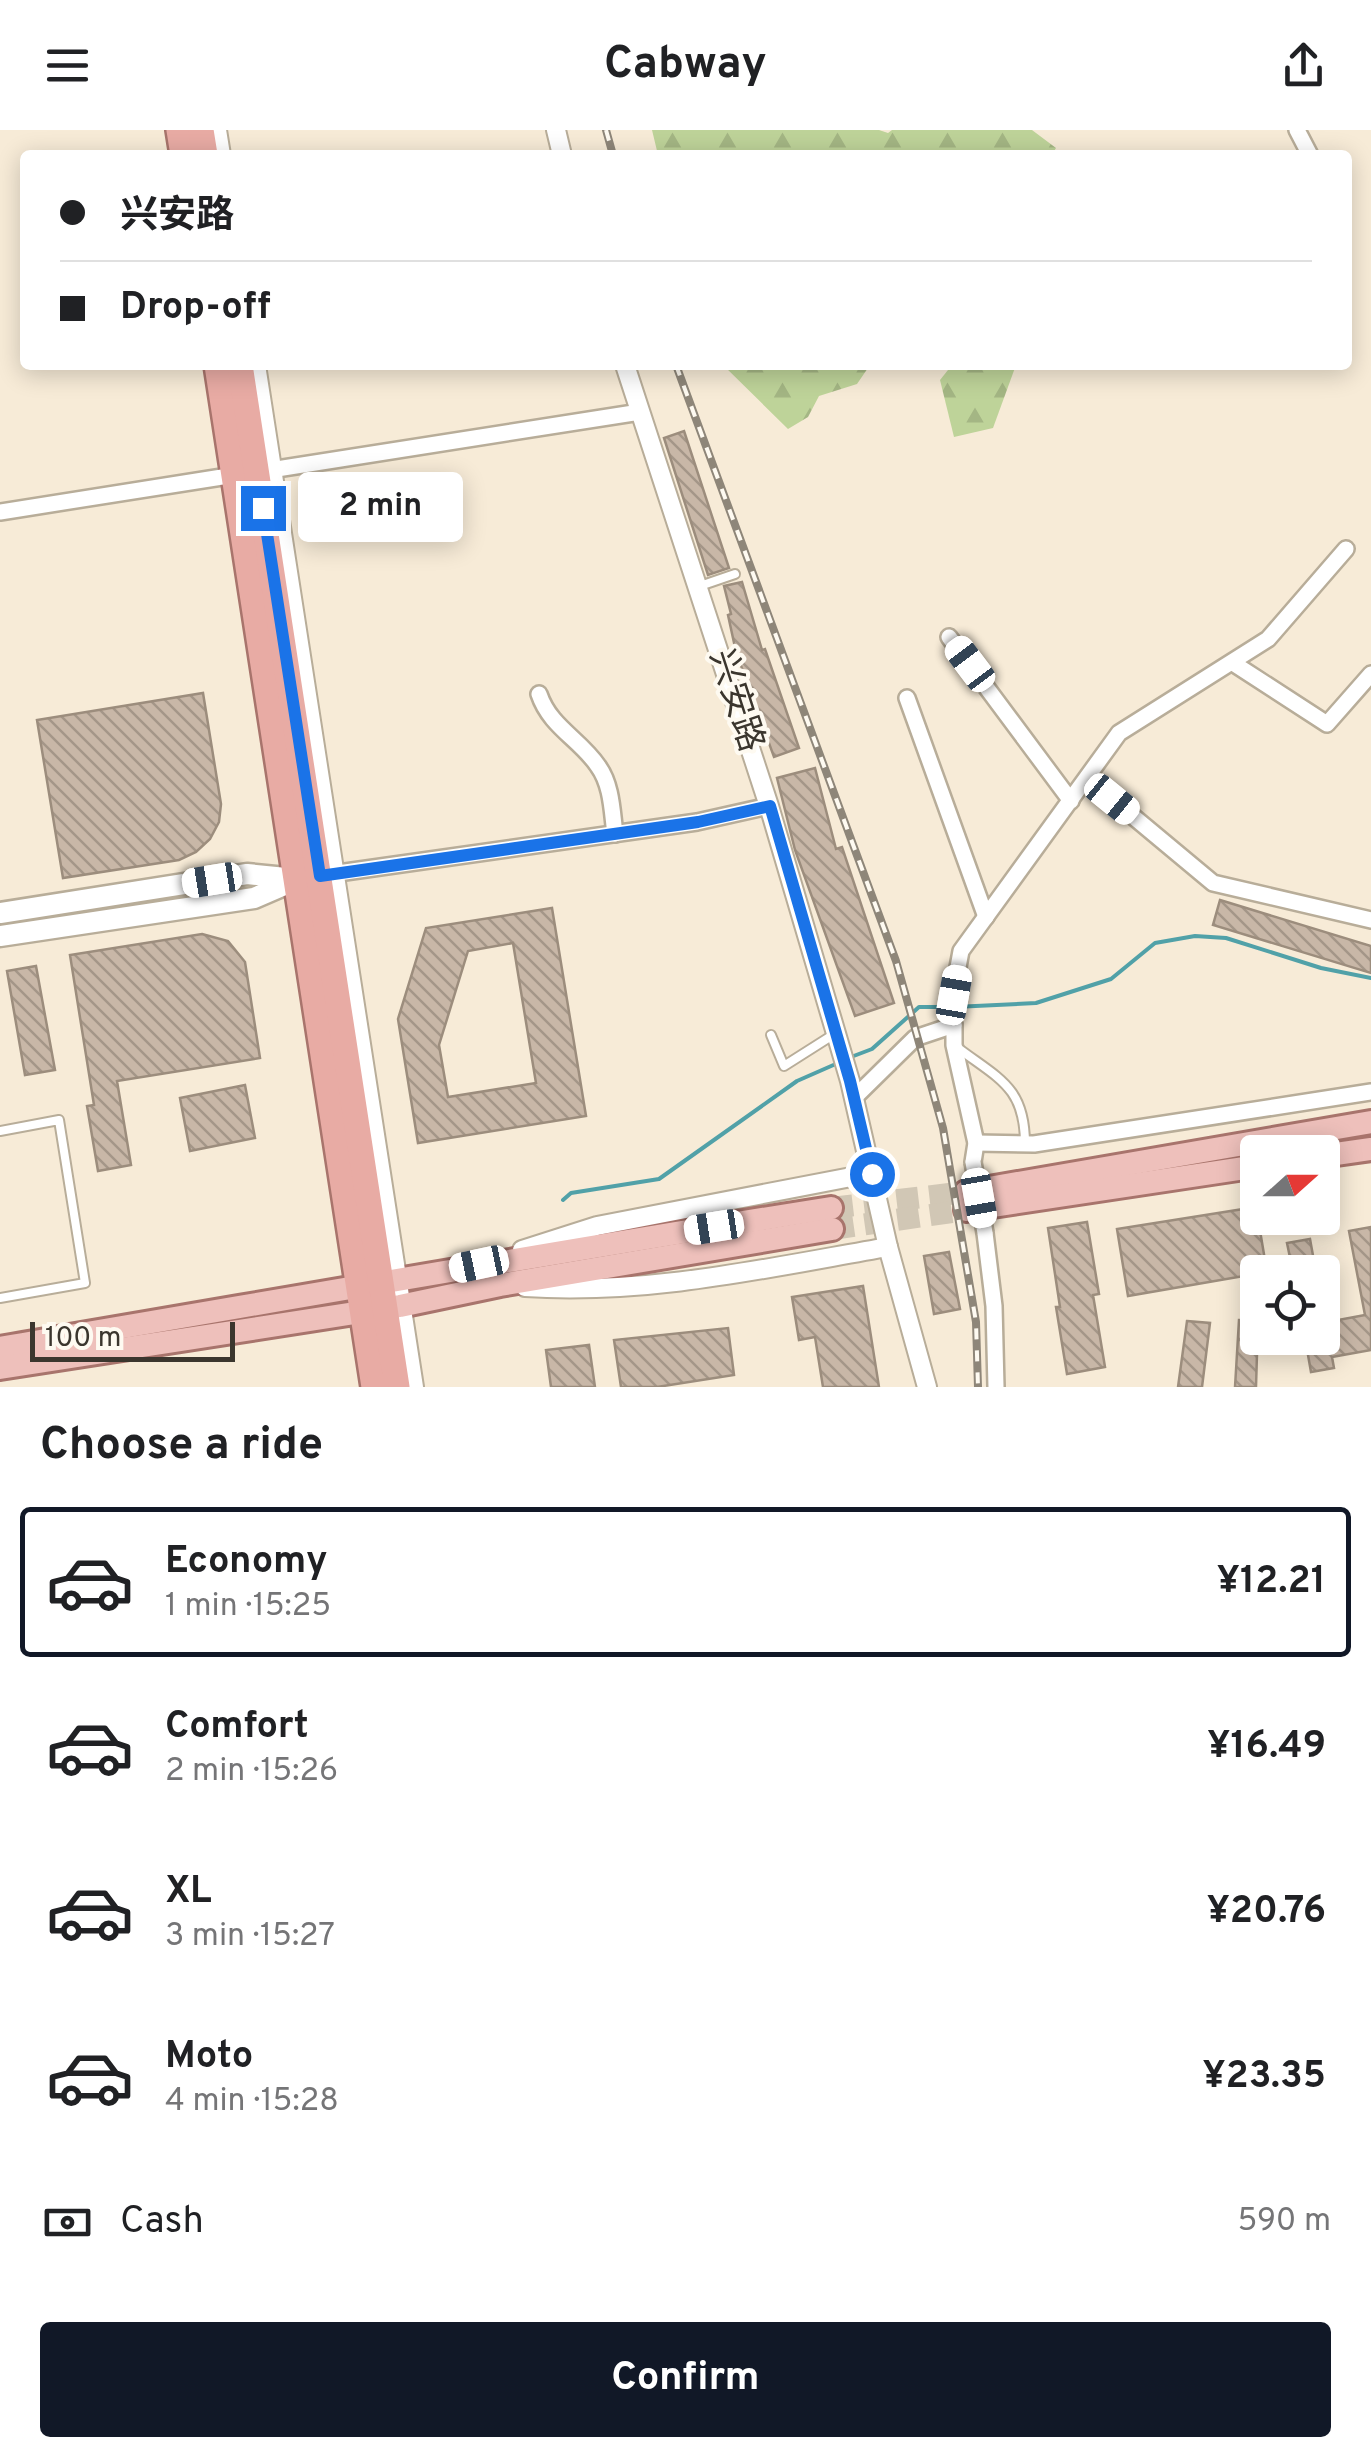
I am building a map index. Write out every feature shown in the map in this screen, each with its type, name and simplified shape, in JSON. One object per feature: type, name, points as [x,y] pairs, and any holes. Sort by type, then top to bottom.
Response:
[{"type":"highway","points":[[219,370],[255,472]]},
{"type":"highway","points":[[241,370],[380,1297],[398,1387]]},
{"type":"highway","points":[[374,1387],[380,1297]]},
{"type":"main road","points":[[0,913],[247,874],[318,876]]},
{"type":"main road","points":[[0,936],[254,898],[318,876]]},
{"type":"main road","points":[[1304,1135],[1371,1122]]},
{"type":"main road","points":[[1240,1148],[966,1201],[1240,1168]]},
{"type":"main road","points":[[1340,1153],[1371,1149]]},
{"type":"main road","points":[[0,1348],[380,1297],[500,1286],[832,1218],[479,1264],[380,1297],[0,1368]]},
{"type":"street","points":[[255,472],[256,370]]},
{"type":"street","name":"兴安路","points":[[627,370],[770,806],[852,1089],[888,1247],[927,1387]]},
{"type":"street","points":[[0,512],[640,412]]},
{"type":"street","points":[[996,1387],[994,1306],[973,1162],[976,1143],[954,1045],[952,1013],[961,951],[1119,733],[1268,639],[1346,549]]},
{"type":"street","points":[[950,637],[1071,800]]},
{"type":"street","points":[[1232,663],[1327,724],[1371,674]]},
{"type":"street","points":[[539,694],[545,712],[600,768],[608,786],[615,834]]},
{"type":"street","points":[[908,698],[986,916]]},
{"type":"street","points":[[1087,778],[1213,883],[1371,920]]},
{"type":"street","points":[[318,876],[698,822],[770,806]]},
{"type":"street","points":[[852,1089],[952,1013]]},
{"type":"street","points":[[976,1143],[1025,1144],[1371,1092]]},
{"type":"street","points":[[479,1264],[597,1226],[872,1174]]},
{"type":"street","points":[[500,1286],[578,1290],[660,1286],[888,1247]]},
{"type":"street","points":[[380,1297],[414,1387]]},
{"type":"lane","points":[[698,587],[735,574]]},
{"type":"lane","points":[[771,1035],[784,1066],[837,1037]]},
{"type":"lane","points":[[954,1045],[1011,1089],[1025,1118],[1025,1144]]},
{"type":"lane","points":[[0,1131],[59,1120],[85,1283],[0,1298]]},
{"type":"green space","points":[[652,130],[1032,130],[1056,148],[1055,150],[657,150]]},
{"type":"green space","points":[[728,370],[867,370],[857,384],[819,396],[808,417],[788,429]]},
{"type":"green space","points":[[948,370],[1014,370],[993,428],[954,437],[940,380]]},
{"type":"building","points":[[684,431],[729,568],[708,575],[664,438]]},
{"type":"building","points":[[742,582],[762,650],[765,649],[799,748],[774,757],[736,652],[728,615],[731,614],[724,586]]},
{"type":"building","points":[[203,693],[221,804],[219,822],[210,839],[179,860],[63,878],[37,720]]},
{"type":"building","points":[[815,768],[836,849],[842,847],[894,1003],[855,1016],[795,850],[777,778]]},
{"type":"building","points":[[1220,900],[1371,946],[1371,973],[1213,925]]},
{"type":"building","points":[[552,908],[586,1116],[418,1143],[398,1019],[426,928]],"holes":[[[513,943],[536,1083],[448,1097],[439,1045],[468,951]]]},
{"type":"building","points":[[202,934],[228,941],[245,962],[260,1058],[117,1081],[131,1165],[98,1171],[87,1106],[94,1105],[70,955]]},
{"type":"building","points":[[36,966],[55,1070],[25,1075],[7,971]]},
{"type":"building","points":[[245,1085],[255,1138],[190,1151],[180,1098]]},
{"type":"building","points":[[1240,1210],[1240,1235],[1261,1235],[1264,1255],[1240,1255],[1240,1277],[1128,1296],[1117,1229]]},
{"type":"building","points":[[1087,1222],[1099,1294],[1093,1295],[1105,1367],[1067,1374],[1048,1228]]},
{"type":"building","points":[[1371,1227],[1371,1350],[1332,1357],[1334,1368],[1311,1372],[1308,1355],[1340,1355],[1340,1320],[1365,1315],[1349,1231]]},
{"type":"building","points":[[1310,1239],[1313,1255],[1289,1255],[1287,1243]]},
{"type":"building","points":[[949,1252],[960,1309],[934,1314],[924,1256]]},
{"type":"building","points":[[863,1286],[879,1387],[823,1387],[815,1337],[799,1340],[792,1297]]},
{"type":"building","points":[[1240,1320],[1240,1355],[1257,1355],[1256,1387],[1235,1387]]},
{"type":"building","points":[[1187,1321],[1210,1323],[1202,1387],[1178,1387]]},
{"type":"building","points":[[728,1328],[734,1375],[657,1387],[621,1387],[614,1340]]},
{"type":"building","points":[[589,1345],[595,1387],[551,1387],[546,1350]]},
{"type":"waterway","points":[[954,1007],[1036,1003],[1111,979],[1155,943],[1195,936],[1226,938],[1321,968],[1371,978]]},
{"type":"waterway","points":[[851,1057],[872,1049],[919,1007],[944,1007]]},
{"type":"waterway","points":[[563,1200],[571,1193],[659,1179],[797,1081],[838,1063]]},
{"type":"tunnel","points":[[831,1208],[966,1192]]},
{"type":"tunnel","points":[[832,1229],[966,1210]]},
{"type":"railway","points":[[606,130],[612,150]]},
{"type":"railway","points":[[678,370],[896,961],[943,1128],[976,1322],[978,1387]]},
{"type":"route","points":[[263,508],[320,876],[698,822],[770,806],[850,1081],[872,1174]]}]
